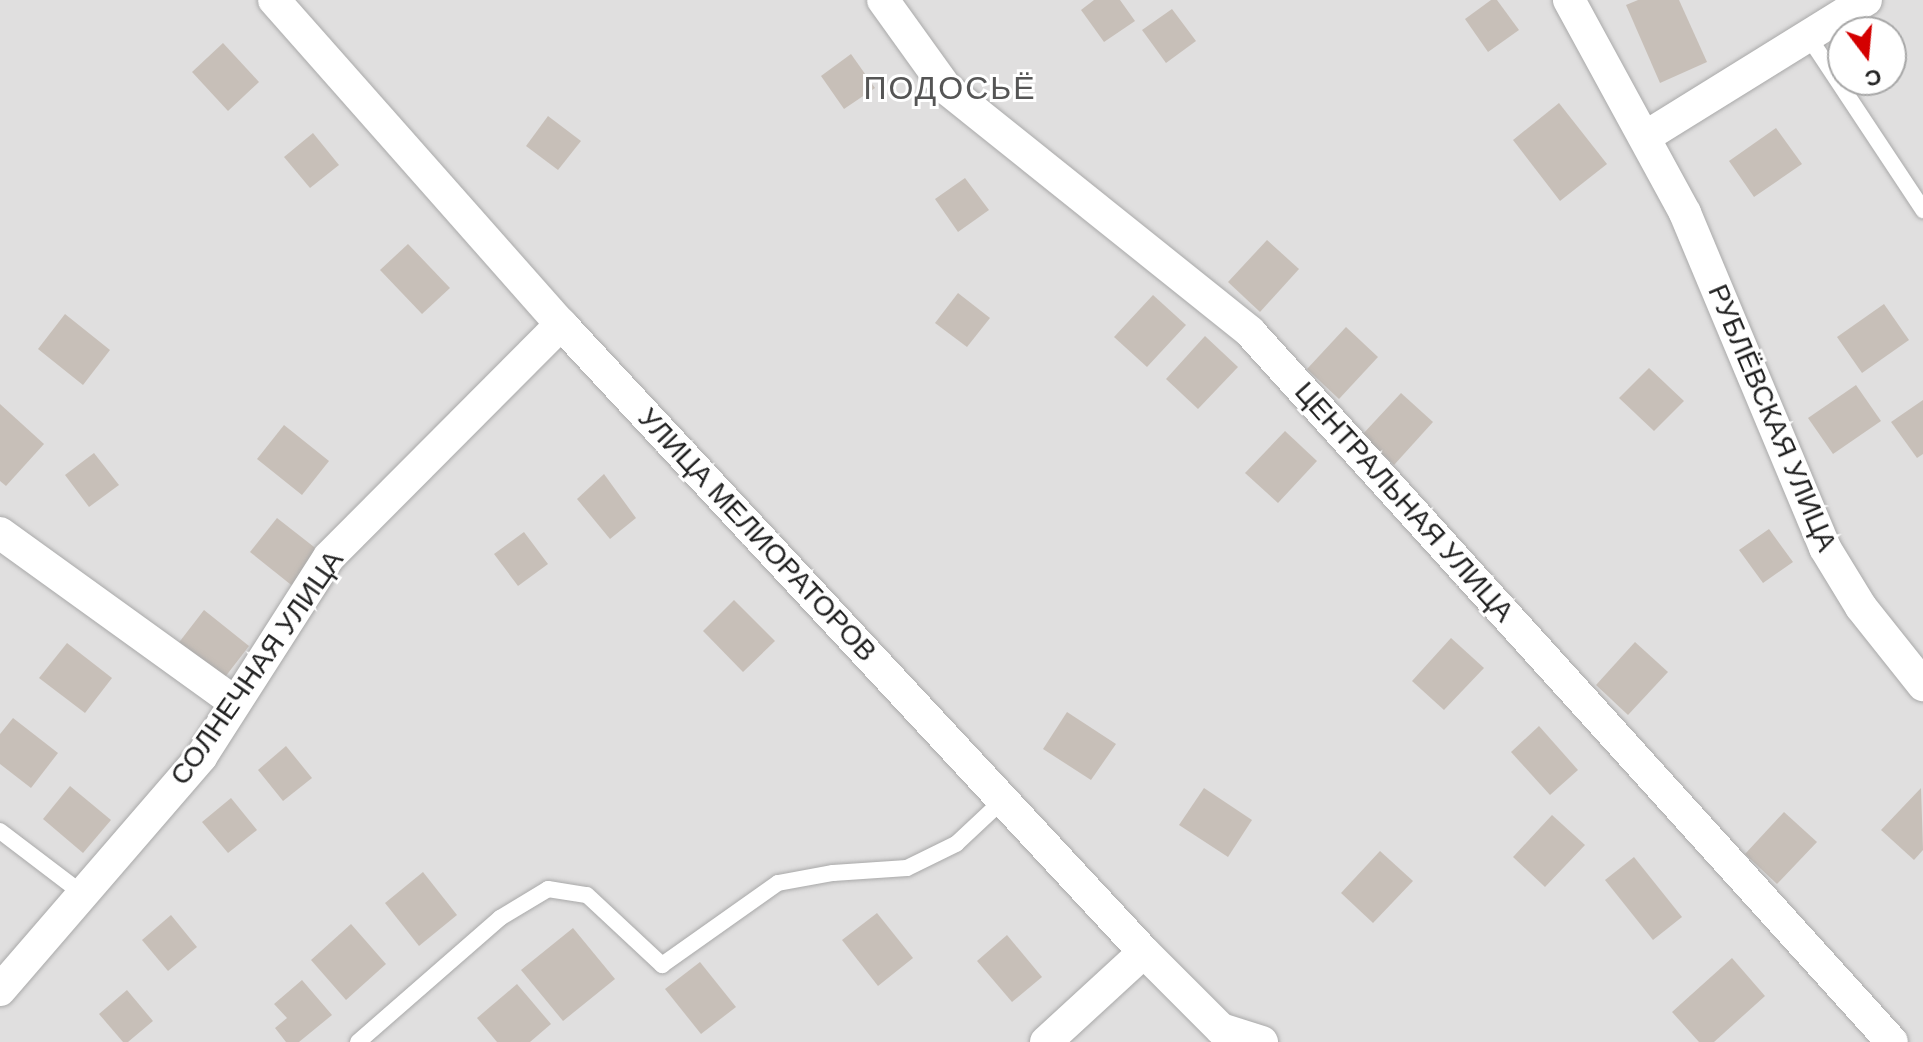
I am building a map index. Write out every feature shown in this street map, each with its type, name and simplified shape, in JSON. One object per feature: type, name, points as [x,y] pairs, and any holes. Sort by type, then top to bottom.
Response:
[{"type":"street","name":"УЛИЦА МЕЛИОРАТОРОВ","points":[[274,0],[561,324],[1144,952],[1221,1029],[1262,1042]]},
{"type":"street","name":"ЦЕНТРАЛЬНАЯ УЛИЦА","points":[[883,0],[947,89],[1250,332],[1892,1042]]},
{"type":"street","name":"РУБЛЁВСКАЯ УЛИЦА","points":[[1569,0],[1691,226],[1825,548],[1861,607],[1923,685]]},
{"type":"street","points":[[1645,137],[1866,0]]},
{"type":"street","name":"СОЛНЕЧНАЯ УЛИЦА","points":[[0,990],[201,757],[329,557],[561,324]]},
{"type":"street","points":[[0,533],[234,702]]},
{"type":"street","points":[[1046,1042],[1144,952]]},
{"type":"lane","points":[[1808,36],[1923,210]]},
{"type":"lane","points":[[358,1042],[500,918],[548,889],[587,895],[662,965],[778,883],[833,873],[907,868],[956,844],[1003,800]]},
{"type":"lane","points":[[0,831],[84,895]]},
{"type":"shaded area","points":[[0,0],[1923,0],[1923,1042],[0,1042]]},
{"type":"building","points":[[1094,0],[1120,0],[1135,21],[1104,42],[1081,10]]},
{"type":"building","points":[[1491,0],[1497,0],[1519,30],[1488,52],[1465,19]]},
{"type":"building","points":[[1638,0],[1679,0],[1707,62],[1660,83],[1626,5]]},
{"type":"building","points":[[1172,9],[1196,41],[1166,63],[1142,30]]},
{"type":"building","points":[[223,43],[259,82],[228,111],[192,72]]},
{"type":"building","points":[[851,54],[875,88],[844,109],[821,76]]},
{"type":"building","points":[[1559,103],[1607,164],[1560,201],[1513,140]]},
{"type":"building","points":[[548,116],[581,141],[558,170],[526,146]]},
{"type":"building","points":[[1776,128],[1802,164],[1754,197],[1729,161]]},
{"type":"building","points":[[313,133],[339,165],[310,188],[284,157]]},
{"type":"building","points":[[965,178],[989,210],[958,232],[935,199]]},
{"type":"building","points":[[1267,240],[1299,269],[1260,312],[1228,282]]},
{"type":"building","points":[[408,244],[450,288],[422,314],[380,270]]},
{"type":"building","points":[[958,293],[990,318],[967,347],[935,323]]},
{"type":"building","points":[[1153,295],[1186,325],[1147,367],[1114,337]]},
{"type":"building","points":[[1884,304],[1909,340],[1862,373],[1837,337]]},
{"type":"building","points":[[65,314],[110,350],[83,385],[38,349]]},
{"type":"building","points":[[1346,327],[1378,357],[1339,399],[1307,369]]},
{"type":"building","points":[[1205,336],[1238,367],[1198,409],[1166,379]]},
{"type":"building","points":[[1649,368],[1684,401],[1654,431],[1619,398]]},
{"type":"building","points":[[1856,385],[1881,421],[1833,454],[1808,418]]},
{"type":"building","points":[[1401,393],[1433,422],[1394,465],[1362,435]]},
{"type":"building","points":[[1923,400],[1923,454],[1917,458],[1891,422]]},
{"type":"building","points":[[0,404],[44,444],[6,486],[0,481]]},
{"type":"building","points":[[284,425],[329,461],[302,495],[257,459]]},
{"type":"building","points":[[1285,431],[1317,461],[1278,503],[1245,473]]},
{"type":"building","points":[[94,453],[119,485],[89,507],[65,475]]},
{"type":"building","points":[[604,474],[636,518],[610,539],[577,499]]},
{"type":"building","points":[[277,518],[323,554],[295,588],[250,552]]},
{"type":"building","points":[[1769,529],[1793,562],[1763,583],[1739,550]]},
{"type":"building","points":[[524,532],[548,564],[518,586],[494,554]]},
{"type":"building","points":[[734,600],[775,641],[743,672],[703,631]]},
{"type":"building","points":[[204,610],[249,646],[222,681],[177,645]]},
{"type":"building","points":[[1451,638],[1484,668],[1444,710],[1412,681]]},
{"type":"building","points":[[1635,642],[1668,672],[1628,715],[1596,685]]},
{"type":"building","points":[[67,643],[112,678],[85,713],[39,678]]},
{"type":"building","points":[[1067,712],[1116,744],[1091,780],[1043,749]]},
{"type":"building","points":[[13,718],[58,753],[31,788],[0,764],[0,734]]},
{"type":"building","points":[[1539,726],[1578,770],[1550,795],[1511,752]]},
{"type":"building","points":[[286,746],[312,778],[283,801],[258,770]]},
{"type":"building","points":[[70,786],[111,820],[83,853],[43,819]]},
{"type":"building","points":[[1204,788],[1252,820],[1228,857],[1179,825]]},
{"type":"building","points":[[1921,788],[1923,850],[1914,860],[1881,830]]},
{"type":"building","points":[[231,798],[257,830],[228,853],[202,822]]},
{"type":"building","points":[[1784,812],[1817,842],[1777,884],[1745,854]]},
{"type":"building","points":[[1552,815],[1585,845],[1545,887],[1513,857]]},
{"type":"building","points":[[1380,851],[1413,881],[1373,923],[1341,893]]},
{"type":"building","points":[[1634,857],[1682,917],[1653,940],[1605,880]]},
{"type":"building","points":[[423,872],[457,915],[419,946],[385,903]]},
{"type":"building","points":[[877,913],[913,958],[878,986],[842,940]]},
{"type":"building","points":[[171,915],[197,947],[168,971],[142,940]]},
{"type":"building","points":[[351,924],[386,964],[346,1000],[311,960]]},
{"type":"building","points":[[573,928],[615,979],[563,1021],[521,970]]},
{"type":"building","points":[[1007,935],[1042,977],[1012,1002],[977,961]]},
{"type":"building","points":[[1732,958],[1765,996],[1714,1042],[1699,1042],[1672,1012]]},
{"type":"building","points":[[700,962],[736,1007],[701,1034],[665,989]]},
{"type":"building","points":[[302,980],[332,1015],[299,1042],[286,1042],[275,1028],[287,1018],[274,1004]]},
{"type":"building","points":[[517,984],[551,1024],[530,1042],[497,1042],[477,1018]]},
{"type":"building","points":[[127,990],[153,1021],[128,1042],[123,1042],[99,1014]]},
{"type":"district","name":"ПОДОСЬЁ","points":[[950,88]]}]
